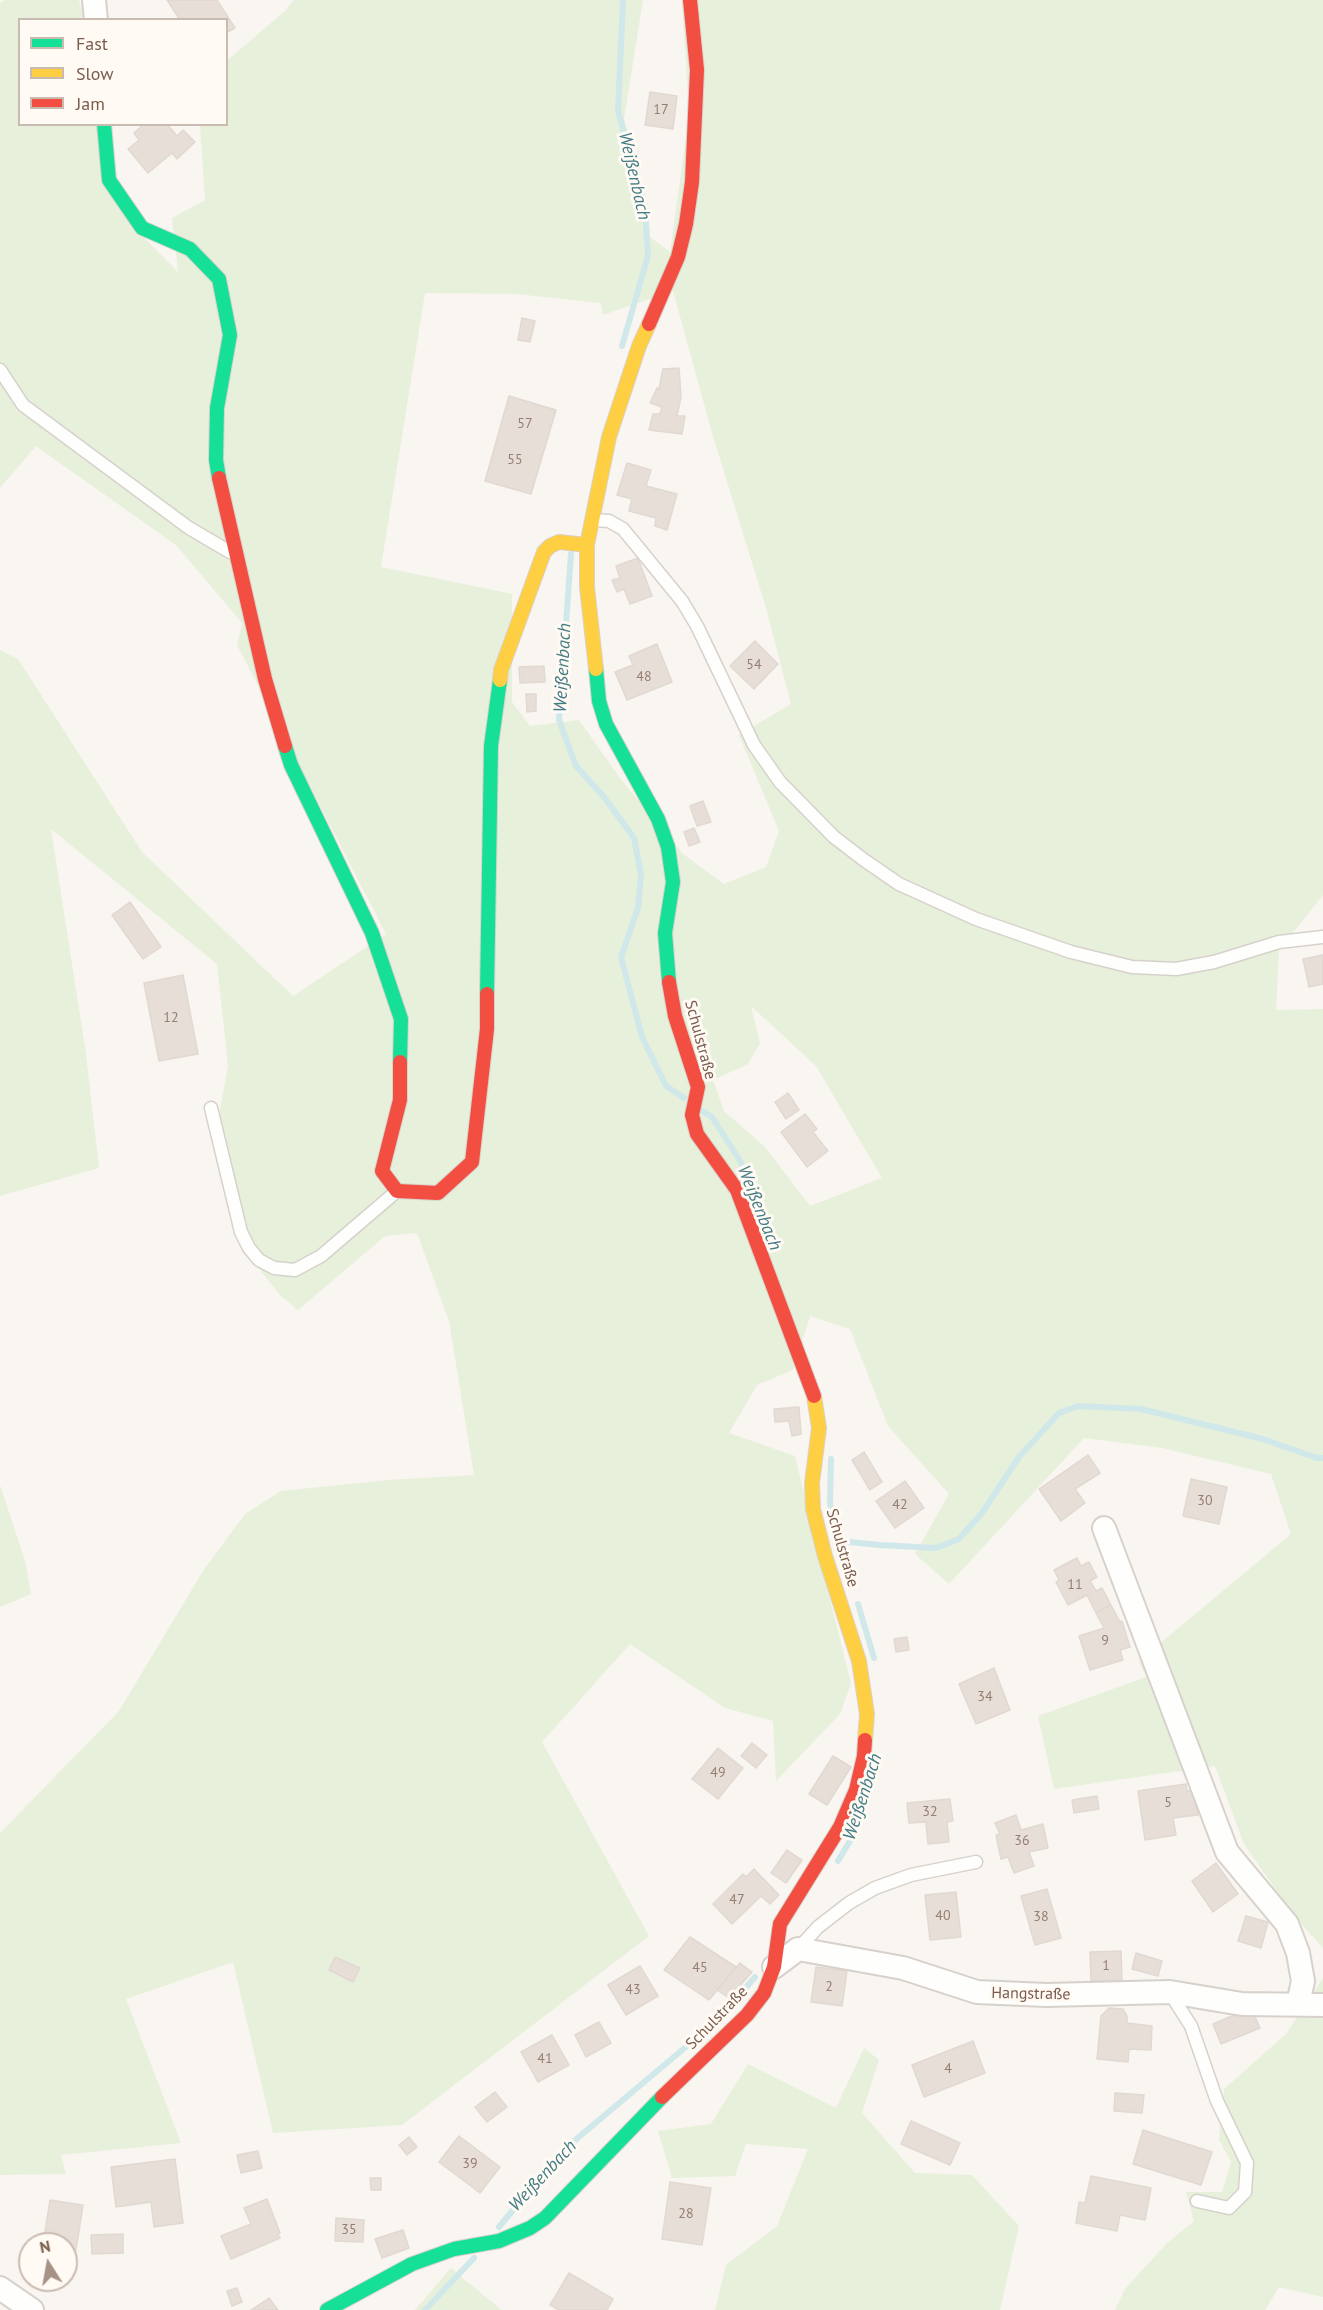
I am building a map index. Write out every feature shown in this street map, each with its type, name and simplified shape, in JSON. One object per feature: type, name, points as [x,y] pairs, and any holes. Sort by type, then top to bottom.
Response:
[{"type":"street","points":[[94,0],[96,18]]},
{"type":"street","name":"Schulstraße","points":[[327,2310],[412,2264],[454,2249],[499,2241],[530,2228],[545,2218],[671,2087],[747,2015],[764,1993],[775,1963],[780,1924],[840,1827],[856,1790],[864,1756],[867,1714],[859,1661],[825,1556],[813,1509],[812,1483],[819,1428],[813,1390],[737,1190],[697,1134],[692,1115],[698,1087],[675,1016],[667,973],[665,933],[673,882],[668,847],[658,819],[606,724],[599,701],[587,587],[584,545],[593,520],[613,426],[639,346],[678,256],[686,224],[692,182],[697,70],[690,0]]},
{"type":"street","points":[[104,126],[109,180],[142,228],[190,249],[219,279],[230,335],[217,408],[216,460],[235,555],[265,678],[291,765],[372,933],[401,1019],[400,1100],[382,1171],[397,1191],[438,1192],[472,1162],[487,1029],[491,746],[501,670],[544,552],[559,542],[584,545]]},
{"type":"street","points":[[1104,1528],[1227,1852],[1287,1924],[1298,1953],[1304,1981],[1298,2004]]},
{"type":"street","points":[[775,1963],[798,1949]]},
{"type":"street","name":"Hangstraße","points":[[798,1949],[903,1968],[977,1992],[1046,1995],[1170,1992],[1242,2004],[1323,2005]]},
{"type":"street","points":[[0,2288],[32,2310]]},
{"type":"lane","points":[[0,370],[23,405],[189,528],[235,555]]},
{"type":"lane","points":[[593,520],[609,521],[623,529],[682,601],[697,626],[754,746],[780,782],[834,837],[899,884],[976,919],[1071,952],[1132,967],[1176,969],[1214,962],[1279,942],[1323,937]]},
{"type":"lane","points":[[212,1108],[241,1232],[249,1248],[260,1260],[274,1268],[295,1270],[321,1257],[397,1191]]},
{"type":"lane","points":[[798,1949],[818,1927],[849,1903],[874,1888],[911,1875],[976,1862]]},
{"type":"lane","points":[[1170,1992],[1191,2025],[1217,2101],[1247,2163],[1245,2192],[1229,2208],[1197,2201]]},
{"type":"green space","points":[[5,0],[79,0],[84,18],[18,18],[18,126],[96,126],[140,234],[178,272],[172,218],[205,200],[200,126],[228,126],[228,59],[285,11],[294,0],[643,0],[624,119],[648,204],[650,237],[670,252],[689,115],[682,0],[1323,0],[1323,895],[1279,950],[1276,1010],[1323,1009],[1323,1948],[1295,1917],[1244,1844],[1215,1766],[1054,1789],[1038,1716],[1146,1677],[1139,1661],[1291,1534],[1271,1474],[1162,1448],[1084,1438],[949,1584],[915,1554],[949,1494],[888,1426],[850,1329],[810,1316],[793,1370],[757,1385],[729,1433],[795,1456],[851,1684],[840,1714],[776,1781],[773,1721],[725,1708],[630,1644],[542,1742],[649,1936],[402,2125],[273,2133],[233,1962],[126,1999],[181,2143],[61,2155],[66,2174],[0,2175],[0,1833],[119,1711],[203,1571],[245,1514],[281,1491],[388,1480],[474,1475],[449,1321],[417,1233],[385,1236],[298,1310],[280,1295],[241,1246],[216,1133],[228,1066],[217,964],[51,829],[86,1054],[99,1168],[0,1196],[0,650],[18,659],[142,852],[293,996],[386,934],[237,645],[242,623],[177,546],[36,446],[0,488],[0,3]],"holes":[[[673,291],[712,433],[766,608],[791,704],[739,735],[779,831],[766,867],[724,884],[683,854],[620,778],[579,720],[530,726],[512,702],[512,594],[381,567],[425,293],[516,294],[601,303],[603,315]],[[751,1006],[816,1066],[882,1178],[810,1206],[765,1147],[724,1111],[713,1080],[748,1064],[760,1043]]]},
{"type":"green space","points":[[0,1485],[25,1561],[31,1594],[0,1607]]},
{"type":"green space","points":[[1323,1978],[1323,2297],[1279,2287],[1265,2310],[1115,2310],[1125,2289],[1166,2244],[1194,2221],[1186,2192],[1222,2192],[1231,2162],[1219,2140],[1224,2089],[1286,2034]]},
{"type":"green space","points":[[864,2048],[879,2060],[862,2113],[915,2173],[972,2175],[1019,2226],[1000,2310],[715,2310],[726,2265],[777,2226],[808,2149],[746,2144],[735,2176],[672,2178],[658,2131],[711,2124],[748,2064],[836,2108]]},
{"type":"green space","points":[[451,2268],[466,2281],[502,2310],[415,2310]]},
{"type":"building","points":[[167,0],[217,0],[235,28],[228,32],[228,18],[179,18]]},
{"type":"building","points":[[650,92],[677,96],[673,129],[645,125]]},
{"type":"building","points":[[142,126],[169,126],[177,136],[183,130],[195,142],[177,159],[172,153],[148,173],[128,149],[139,140],[134,133]]},
{"type":"building","points":[[522,318],[535,321],[530,342],[518,340]]},
{"type":"building","points":[[679,368],[681,397],[677,416],[685,416],[682,434],[649,430],[653,414],[660,414],[662,407],[650,403],[657,388],[659,389],[663,369]]},
{"type":"building","points":[[509,396],[556,410],[531,494],[485,481]]},
{"type":"building","points":[[627,463],[651,470],[646,486],[677,494],[667,530],[655,526],[656,518],[629,511],[632,499],[617,495]]},
{"type":"building","points":[[638,558],[652,596],[630,604],[624,589],[617,592],[612,580],[620,578],[616,566]]},
{"type":"building","points":[[755,641],[778,664],[754,689],[730,666]]},
{"type":"building","points":[[657,644],[672,682],[627,700],[615,672],[633,665],[629,656]]},
{"type":"building","points":[[544,666],[545,682],[520,683],[519,667]]},
{"type":"building","points":[[526,694],[536,694],[536,711],[527,712]]},
{"type":"building","points":[[703,801],[711,822],[697,826],[690,806]]},
{"type":"building","points":[[694,828],[700,842],[689,846],[684,832]]},
{"type":"building","points":[[130,902],[161,947],[143,959],[112,915]]},
{"type":"building","points":[[1323,955],[1323,984],[1309,987],[1303,959]]},
{"type":"building","points":[[183,975],[198,1054],[159,1061],[144,983]]},
{"type":"building","points":[[788,1093],[799,1110],[786,1119],[775,1102]]},
{"type":"building","points":[[805,1114],[817,1129],[813,1132],[828,1151],[807,1167],[781,1132]]},
{"type":"building","points":[[799,1407],[801,1434],[792,1436],[789,1421],[775,1422],[774,1409]]},
{"type":"building","points":[[864,1452],[882,1482],[870,1490],[852,1460]]},
{"type":"building","points":[[1088,1455],[1100,1473],[1075,1489],[1085,1503],[1061,1521],[1039,1489]]},
{"type":"building","points":[[1191,1479],[1227,1487],[1219,1524],[1183,1516]]},
{"type":"building","points":[[905,1481],[924,1508],[895,1528],[876,1501]]},
{"type":"building","points":[[1077,1558],[1081,1566],[1089,1562],[1097,1577],[1090,1581],[1096,1591],[1102,1588],[1111,1605],[1096,1613],[1087,1595],[1068,1605],[1056,1582],[1059,1580],[1054,1570]]},
{"type":"building","points":[[1111,1605],[1120,1622],[1122,1621],[1130,1647],[1120,1650],[1123,1660],[1090,1670],[1079,1636],[1104,1628],[1096,1613]]},
{"type":"building","points":[[907,1637],[909,1650],[896,1652],[894,1639]]},
{"type":"building","points":[[994,1668],[1010,1710],[976,1724],[959,1684]]},
{"type":"building","points":[[752,1743],[767,1755],[756,1768],[741,1756]]},
{"type":"building","points":[[718,1748],[743,1768],[718,1799],[692,1779]]},
{"type":"building","points":[[833,1756],[851,1767],[827,1805],[809,1794]]},
{"type":"building","points":[[1186,1784],[1187,1791],[1194,1790],[1198,1815],[1173,1818],[1176,1835],[1145,1840],[1138,1791]]},
{"type":"building","points":[[1097,1796],[1099,1809],[1074,1813],[1072,1800]]},
{"type":"building","points":[[950,1799],[953,1821],[947,1822],[949,1842],[928,1844],[926,1822],[909,1823],[907,1803]]},
{"type":"building","points":[[1016,1815],[1021,1830],[1043,1824],[1048,1848],[1029,1852],[1034,1866],[1014,1873],[1008,1857],[1001,1859],[996,1835],[1000,1834],[995,1823]]},
{"type":"building","points":[[787,1850],[802,1860],[786,1883],[771,1873]]},
{"type":"building","points":[[1216,1863],[1238,1894],[1213,1912],[1192,1881]]},
{"type":"building","points":[[754,1869],[779,1895],[770,1904],[761,1896],[732,1924],[713,1904],[743,1874],[746,1877]]},
{"type":"building","points":[[1047,1889],[1061,1938],[1035,1945],[1021,1896]]},
{"type":"building","points":[[956,1892],[961,1937],[930,1940],[925,1895]]},
{"type":"building","points":[[1246,1916],[1268,1922],[1261,1948],[1238,1941]]},
{"type":"building","points":[[690,1937],[736,1967],[709,2000],[664,1970]]},
{"type":"building","points":[[1121,1951],[1122,1980],[1091,1981],[1090,1952]]},
{"type":"building","points":[[1136,1953],[1162,1961],[1158,1976],[1132,1969]]},
{"type":"building","points":[[335,1957],[360,1968],[353,1982],[329,1970]]},
{"type":"building","points":[[740,1963],[752,1972],[729,1998],[717,1990]]},
{"type":"building","points":[[640,1966],[658,1996],[626,2015],[608,1985]]},
{"type":"building","points":[[816,1967],[847,1971],[842,2006],[811,2002]]},
{"type":"building","points":[[1109,2008],[1123,2009],[1127,2016],[1127,2023],[1152,2026],[1151,2050],[1129,2049],[1128,2062],[1097,2059],[1101,2016]]},
{"type":"building","points":[[1251,2008],[1260,2028],[1221,2044],[1213,2024]]},
{"type":"building","points":[[599,2022],[611,2043],[586,2057],[575,2035]]},
{"type":"building","points":[[552,2035],[569,2065],[538,2082],[521,2052]]},
{"type":"building","points":[[973,2041],[985,2073],[924,2097],[912,2065]]},
{"type":"building","points":[[495,2092],[507,2107],[487,2122],[475,2107]]},
{"type":"building","points":[[1115,2093],[1144,2095],[1142,2113],[1114,2111]]},
{"type":"building","points":[[911,2121],[960,2143],[950,2165],[901,2144]]},
{"type":"building","points":[[1143,2130],[1212,2152],[1201,2185],[1133,2164]]},
{"type":"building","points":[[459,2136],[500,2167],[480,2193],[439,2162]]},
{"type":"building","points":[[409,2137],[417,2147],[407,2155],[399,2145]]},
{"type":"building","points":[[258,2151],[262,2168],[241,2173],[237,2155]]},
{"type":"building","points":[[175,2159],[183,2223],[154,2227],[151,2202],[116,2207],[111,2167]]},
{"type":"building","points":[[1091,2176],[1151,2188],[1145,2220],[1120,2215],[1117,2231],[1076,2223],[1079,2202],[1085,2203]]},
{"type":"building","points":[[370,2178],[381,2178],[381,2190],[371,2190]]},
{"type":"building","points":[[670,2182],[711,2188],[702,2245],[662,2239]]},
{"type":"building","points":[[267,2199],[280,2238],[231,2259],[221,2236],[251,2224],[244,2208]]},
{"type":"building","points":[[50,2200],[83,2205],[78,2237],[78,2232],[45,2232]]},
{"type":"building","points":[[336,2218],[364,2220],[363,2242],[335,2241]]},
{"type":"building","points":[[403,2230],[409,2248],[382,2258],[375,2239]]},
{"type":"building","points":[[123,2234],[123,2253],[92,2254],[91,2235]]},
{"type":"building","points":[[569,2273],[613,2299],[607,2310],[559,2310],[550,2305]]},
{"type":"building","points":[[237,2288],[242,2302],[232,2306],[227,2291]]},
{"type":"building","points":[[269,2298],[278,2310],[251,2310]]},
{"type":"waterway","name":"Weißenbach","points":[[622,346],[648,256],[645,207],[618,111],[623,0]]},
{"type":"waterway","name":"Weißenbach","points":[[571,554],[559,720],[576,766],[604,797],[634,838],[641,875],[638,908],[621,957],[642,1037],[666,1086],[684,1098]]},
{"type":"waterway","name":"Weißenbach","points":[[702,1111],[712,1117],[739,1159],[749,1181]]},
{"type":"waterway","points":[[839,1541],[936,1548],[959,1539],[982,1513],[1019,1457],[1059,1413],[1078,1406],[1141,1409],[1263,1439],[1317,1458],[1323,1458]]},
{"type":"waterway","name":"Weißenbach","points":[[831,1459],[830,1504],[846,1569]]},
{"type":"waterway","name":"Weißenbach","points":[[858,1604],[874,1658]]},
{"type":"waterway","name":"Weißenbach","points":[[838,1861],[854,1834]]},
{"type":"waterway","name":"Weißenbach","points":[[499,2227],[561,2152],[719,2019],[755,1977]]},
{"type":"waterway","name":"Weißenbach","points":[[425,2310],[474,2258]]},
{"type":"traffic: fast","points":[[104,126],[109,180],[142,228],[190,249],[219,279],[230,335],[217,408],[216,460],[219,478]]},
{"type":"traffic: fast","points":[[596,669],[599,701],[606,724],[658,819],[668,847],[673,882],[665,933],[669,982]]},
{"type":"traffic: fast","points":[[487,994],[491,746],[500,680]]},
{"type":"traffic: fast","points":[[285,746],[291,765],[372,933],[401,1019],[400,1062]]},
{"type":"traffic: fast","points":[[327,2310],[412,2264],[454,2249],[499,2241],[530,2228],[545,2218],[662,2097]]},
{"type":"traffic: slow","points":[[596,669],[587,587],[587,545],[609,437],[639,346],[649,324]]},
{"type":"traffic: slow","points":[[500,680],[501,670],[544,552],[559,542],[587,545]]},
{"type":"traffic: slow","points":[[814,1396],[819,1428],[812,1483],[813,1509],[825,1556],[859,1661],[867,1714],[865,1740]]},
{"type":"traffic: jam","points":[[649,324],[678,257],[686,224],[692,182],[697,70],[690,0]]},
{"type":"traffic: jam","points":[[219,478],[265,679],[285,746]]},
{"type":"traffic: jam","points":[[669,982],[675,1016],[698,1087],[692,1115],[697,1134],[737,1190],[814,1396]]},
{"type":"traffic: jam","points":[[400,1062],[400,1100],[382,1171],[397,1191],[438,1193],[472,1162],[487,1029],[487,994]]},
{"type":"traffic: jam","points":[[662,2097],[747,2015],[764,1993],[774,1967],[780,1924],[840,1827],[856,1790],[864,1756],[865,1740]]}]
